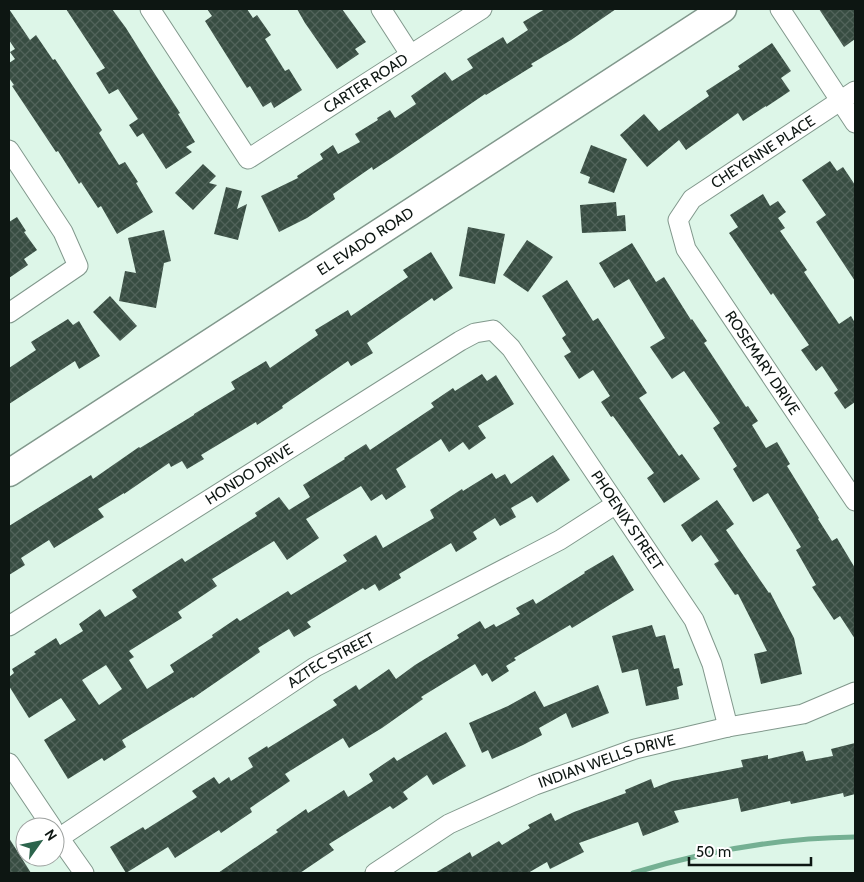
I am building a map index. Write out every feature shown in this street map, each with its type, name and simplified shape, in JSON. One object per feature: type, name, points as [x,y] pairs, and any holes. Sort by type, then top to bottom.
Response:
[{"type":"main road","name":"EL EVADO ROAD","points":[[9,473],[723,9]]},
{"type":"street","name":"CARTER ROAD","points":[[150,9],[248,159],[482,9]]},
{"type":"street","points":[[381,9],[410,54]]},
{"type":"street","points":[[780,9],[848,96],[855,123]]},
{"type":"street","name":"CHEYENNE PLACE","points":[[678,220],[692,199],[848,96]]},
{"type":"street","points":[[9,150],[63,232],[78,266],[9,313]]},
{"type":"street","name":"ROSEMARY DRIVE","points":[[678,220],[686,249],[855,501]]},
{"type":"street","name":"PHOENIX STREET","points":[[493,330],[512,348],[694,620],[712,664],[728,727]]},
{"type":"street","name":"HONDO DRIVE","points":[[9,626],[460,341],[475,333],[493,330]]},
{"type":"street","name":"AZTEC STREET","points":[[65,826],[315,667],[560,540],[616,504]]},
{"type":"street","name":"INDIAN WELLS DRIVE","points":[[375,873],[449,824],[535,786],[635,750],[728,727],[803,714],[855,692]]},
{"type":"street","points":[[9,763],[45,817]]},
{"type":"street","points":[[65,846],[84,873]]},
{"type":"building","points":[[9,9],[30,40],[36,35],[53,60],[55,59],[102,130],[99,133],[119,165],[125,162],[138,182],[136,183],[153,212],[117,234],[101,206],[98,208],[81,182],[79,184],[12,86],[14,85],[9,78],[9,63],[15,59],[10,52],[15,49],[9,40]]},
{"type":"building","points":[[66,9],[112,9],[180,113],[178,114],[195,142],[186,147],[192,152],[166,169],[143,133],[137,137],[129,125],[138,119],[118,89],[109,94],[96,73],[105,68]]},
{"type":"building","points":[[207,9],[247,9],[253,18],[257,15],[271,35],[265,39],[285,71],[289,69],[302,90],[274,108],[271,102],[263,107],[250,86],[247,88],[205,21],[212,16]]},
{"type":"building","points":[[297,9],[342,9],[366,42],[355,49],[359,54],[337,69]]},
{"type":"building","points":[[545,9],[616,9],[571,40],[531,64],[533,66],[485,94],[373,170],[372,167],[333,194],[335,199],[307,218],[279,232],[261,196],[298,178],[297,176],[323,159],[320,154],[333,145],[338,154],[360,142],[355,134],[390,110],[395,118],[416,104],[411,96],[445,72],[452,81],[473,68],[467,59],[503,37],[507,44],[528,30],[523,22]]},
{"type":"building","points":[[819,9],[855,9],[855,39],[844,47]]},
{"type":"building","points":[[772,43],[791,71],[781,78],[790,91],[743,121],[738,113],[686,150],[679,140],[647,167],[620,135],[644,114],[659,131],[709,96],[706,91],[740,69],[738,66]]},
{"type":"building","points":[[591,145],[627,159],[614,193],[588,183],[590,177],[580,173]]},
{"type":"building","points":[[830,161],[837,171],[843,167],[855,185],[855,281],[816,222],[826,215],[802,180]]},
{"type":"building","points":[[203,164],[216,176],[209,183],[217,185],[193,210],[175,193]]},
{"type":"building","points":[[226,187],[242,191],[237,209],[247,204],[238,240],[214,234]]},
{"type":"building","points":[[763,194],[770,206],[778,201],[786,212],[778,218],[785,228],[780,231],[807,270],[804,272],[839,324],[851,316],[855,323],[855,402],[845,409],[834,393],[838,390],[822,366],[816,371],[801,350],[809,345],[773,293],[771,295],[729,233],[738,227],[730,215]]},
{"type":"building","points":[[616,202],[617,216],[625,215],[626,231],[582,233],[580,205]]},
{"type":"building","points":[[17,217],[26,231],[24,232],[37,250],[24,259],[28,265],[9,278],[9,222]]},
{"type":"building","points":[[468,227],[505,234],[495,284],[459,276]]},
{"type":"building","points":[[164,230],[171,261],[164,263],[156,308],[119,301],[125,271],[136,273],[128,238]]},
{"type":"building","points":[[527,240],[553,257],[528,292],[503,275]]},
{"type":"building","points":[[632,243],[656,282],[664,277],[691,320],[707,341],[704,343],[746,407],[748,406],[758,421],[752,425],[766,448],[777,442],[790,464],[787,466],[818,519],[832,541],[837,538],[855,568],[855,639],[840,616],[834,620],[812,587],[816,585],[796,550],[801,547],[768,493],[753,502],[733,469],[737,466],[713,428],[720,423],[684,371],[672,379],[650,347],[665,338],[629,279],[614,288],[599,263]]},
{"type":"building","points":[[431,252],[453,288],[434,301],[432,298],[367,343],[373,353],[351,366],[348,361],[257,425],[256,422],[201,455],[204,459],[187,469],[182,461],[171,467],[169,463],[124,494],[98,509],[104,517],[54,548],[49,540],[21,558],[25,565],[9,575],[9,526],[91,475],[93,479],[139,447],[235,389],[231,382],[266,361],[270,368],[318,335],[315,330],[348,310],[351,316],[408,277],[403,270]]},
{"type":"building","points":[[567,280],[593,321],[598,318],[647,393],[639,398],[679,456],[682,454],[700,479],[664,503],[647,478],[654,473],[601,402],[610,396],[593,370],[579,379],[564,356],[571,352],[562,338],[566,335],[542,296]]},
{"type":"building","points":[[110,296],[137,326],[120,341],[93,312]]},
{"type":"building","points":[[68,319],[73,325],[79,321],[100,356],[79,369],[75,361],[9,404],[9,368],[36,350],[31,342]]},
{"type":"building","points":[[482,374],[487,381],[496,375],[514,404],[478,426],[486,438],[469,450],[463,442],[449,452],[441,439],[396,469],[406,487],[386,500],[382,494],[371,501],[361,486],[306,519],[319,538],[287,560],[274,541],[212,579],[217,586],[178,612],[182,618],[129,651],[134,657],[129,660],[147,689],[174,672],[170,665],[213,637],[212,635],[237,618],[240,621],[288,591],[291,595],[347,561],[343,555],[376,535],[383,548],[434,518],[430,510],[462,489],[463,491],[492,473],[496,479],[505,474],[511,484],[553,455],[570,480],[537,503],[532,496],[511,508],[516,517],[500,526],[495,518],[473,532],[477,539],[456,552],[451,543],[399,574],[401,578],[379,591],[375,584],[365,590],[363,588],[307,622],[311,627],[294,637],[289,629],[258,648],[260,652],[193,698],[122,740],[126,747],[104,761],[102,758],[68,779],[44,740],[76,720],[61,698],[29,718],[9,686],[9,677],[14,673],[12,669],[36,654],[34,652],[56,638],[60,645],[83,631],[79,624],[100,609],[105,617],[137,597],[132,590],[182,558],[185,562],[257,516],[255,513],[279,497],[289,510],[310,497],[303,485],[366,444],[370,450],[434,407],[431,403],[453,388],[455,391]],"holes":[[[106,665],[122,689],[99,705],[82,680]]]},
{"type":"building","points":[[717,500],[734,524],[726,530],[770,592],[794,638],[802,674],[761,684],[754,654],[767,651],[738,594],[735,595],[714,564],[719,561],[701,535],[692,542],[681,525]]},
{"type":"building","points":[[613,555],[634,590],[572,628],[570,625],[514,658],[516,660],[506,666],[509,671],[492,682],[487,673],[482,676],[475,664],[421,697],[423,699],[382,728],[349,748],[343,738],[285,774],[290,781],[250,808],[252,812],[221,833],[219,830],[175,858],[168,847],[126,873],[110,847],[143,827],[145,830],[197,797],[192,791],[214,777],[219,784],[229,777],[231,781],[253,767],[248,758],[267,746],[268,748],[337,705],[333,700],[356,685],[359,690],[389,669],[396,679],[459,638],[457,635],[480,621],[485,629],[494,624],[496,627],[520,614],[516,608],[533,599],[536,604]]},
{"type":"building","points":[[652,625],[656,637],[665,635],[674,669],[679,668],[683,685],[677,687],[679,699],[646,706],[638,669],[622,673],[612,636]]},
{"type":"building","points":[[598,685],[609,713],[572,728],[566,713],[539,728],[542,735],[492,759],[488,750],[482,753],[469,723],[508,706],[535,691],[544,707]]},
{"type":"building","points":[[446,732],[466,766],[433,785],[427,775],[403,792],[408,799],[393,809],[390,806],[329,844],[334,850],[300,873],[218,873],[278,832],[276,830],[306,809],[308,813],[344,790],[348,797],[373,781],[369,774],[394,757],[397,761]]},
{"type":"building","points":[[855,743],[855,794],[844,797],[843,793],[791,804],[790,801],[741,812],[738,798],[674,811],[679,822],[643,836],[638,822],[579,843],[584,852],[550,869],[547,862],[528,873],[435,873],[470,852],[472,857],[499,841],[502,845],[530,828],[528,825],[551,813],[555,821],[626,793],[625,790],[651,779],[654,788],[672,781],[743,767],[741,760],[768,755],[768,759],[803,751],[806,761],[833,756],[831,749]]},
{"type":"building","points":[[9,838],[15,848],[15,867],[27,867],[31,873],[9,873]]},
{"type":"waterway","points":[[633,873],[688,858],[743,847],[799,840],[855,837]]}]
